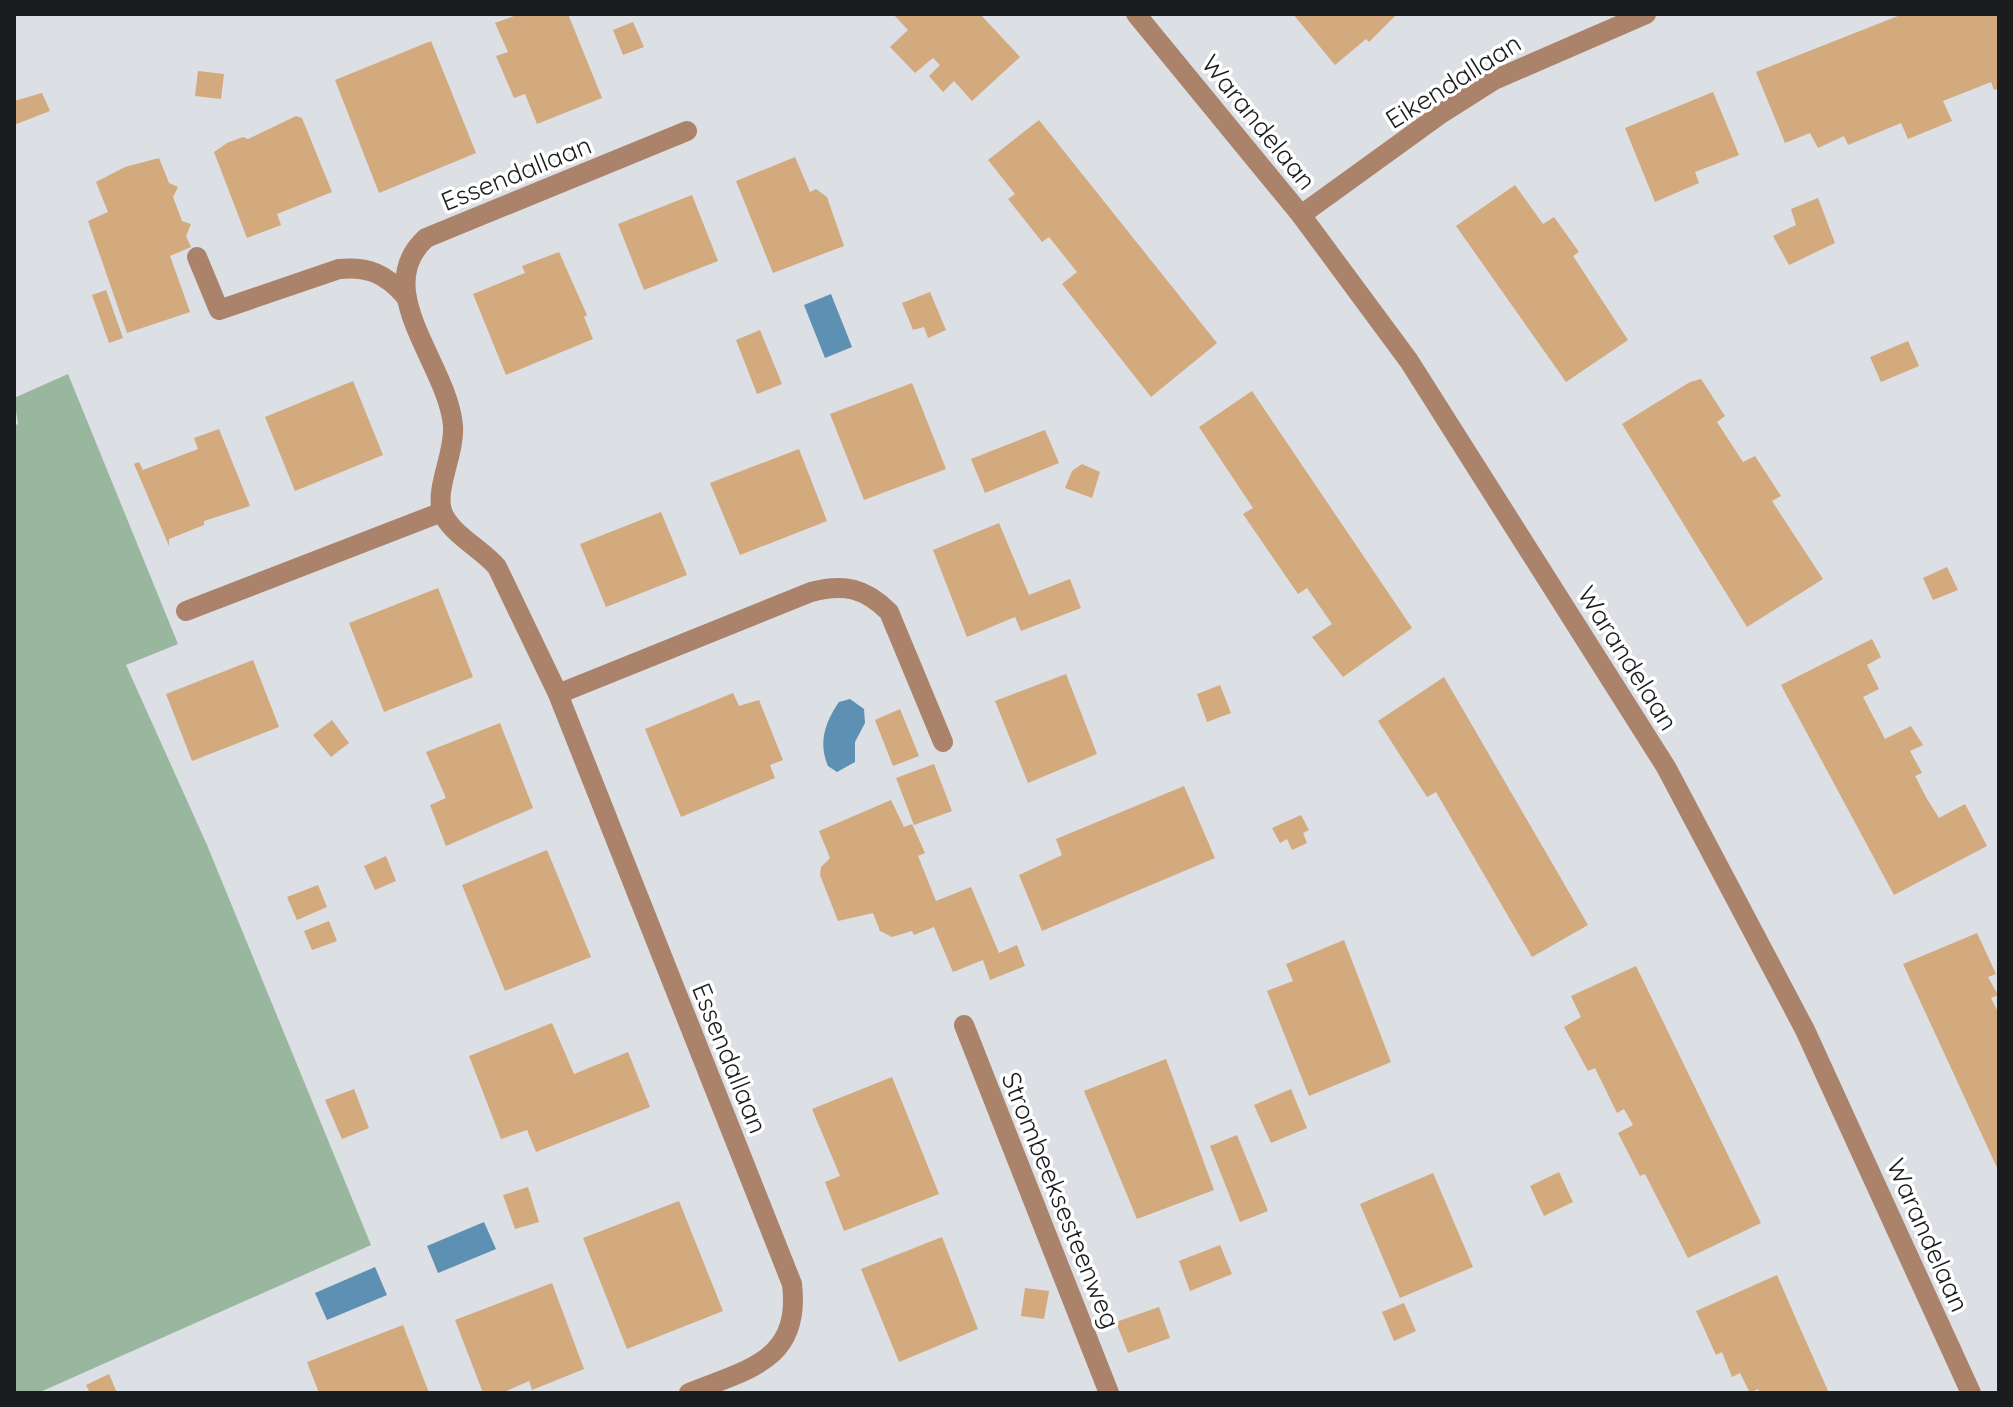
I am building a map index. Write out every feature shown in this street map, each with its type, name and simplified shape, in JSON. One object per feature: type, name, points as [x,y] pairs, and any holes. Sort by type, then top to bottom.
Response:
[{"type":"street","name":"Warandelaan","points":[[1136,14],[1301,215],[1459,435],[1666,767],[1805,1030],[1971,1393]]},
{"type":"street","name":"Eikendallaan","points":[[1301,215],[1442,113],[1494,80],[1646,14]]},
{"type":"street","name":"Essendallaan","points":[[687,131],[426,238],[406,263],[402,279],[405,296],[453,424],[449,465],[440,499],[442,512],[448,523],[483,551],[497,567],[558,694],[792,1284],[795,1308],[790,1331],[778,1351],[762,1364],[689,1393]]},
{"type":"street","name":"Essendallaan","points":[[197,257],[219,310],[339,269],[358,267],[377,272],[393,282],[405,296]]},
{"type":"street","points":[[186,611],[442,512]]},
{"type":"street","points":[[558,694],[811,592],[832,586],[854,588],[874,596],[889,612],[943,742]]},
{"type":"street","name":"Strombeeksesteenweg","points":[[964,1025],[1109,1393]]},
{"type":"green space","points":[[68,374],[178,644],[126,665],[207,845],[371,1245],[38,1393],[14,1393],[14,426],[18,424],[14,398]]},
{"type":"water","points":[[831,294],[852,347],[825,358],[804,305]]},
{"type":"water","points":[[850,699],[864,709],[865,723],[855,742],[855,762],[837,772],[828,766],[825,757],[824,733],[839,702]]},
{"type":"water","points":[[484,1222],[496,1249],[438,1273],[427,1246]]},
{"type":"water","points":[[375,1267],[387,1295],[327,1320],[315,1293]]},
{"type":"building","points":[[519,14],[568,14],[602,98],[537,124],[525,94],[514,98],[496,56],[508,52],[495,23]]},
{"type":"building","points":[[893,14],[980,14],[1020,57],[972,101],[954,81],[943,92],[929,76],[940,65],[933,58],[915,73],[890,47],[908,30]]},
{"type":"building","points":[[1293,14],[1397,14],[1369,42],[1366,39],[1335,65]]},
{"type":"building","points":[[1903,14],[1999,14],[1999,88],[1994,90],[1991,82],[1943,101],[1952,121],[1908,139],[1901,123],[1848,145],[1844,136],[1818,148],[1810,133],[1785,143],[1756,72]]},
{"type":"building","points":[[633,22],[644,47],[623,55],[613,30]]},
{"type":"building","points":[[431,41],[476,153],[379,193],[335,80]]},
{"type":"building","points":[[198,71],[224,74],[221,99],[195,96]]},
{"type":"building","points":[[1713,92],[1739,155],[1695,172],[1699,183],[1655,202],[1625,128]]},
{"type":"building","points":[[42,93],[50,111],[14,125],[14,101]]},
{"type":"building","points":[[296,116],[302,118],[332,192],[277,214],[281,225],[247,238],[214,152],[227,143],[243,137],[248,139]]},
{"type":"building","points":[[1039,120],[1217,343],[1151,397],[1062,284],[1077,272],[1049,237],[1042,242],[1008,199],[1015,194],[988,160]]},
{"type":"building","points":[[795,157],[810,192],[816,189],[827,197],[844,246],[773,273],[736,181]]},
{"type":"building","points":[[159,158],[169,183],[178,187],[173,197],[182,221],[191,224],[186,236],[191,247],[170,256],[190,312],[127,333],[88,221],[108,212],[96,182],[125,167]]},
{"type":"building","points":[[1515,185],[1543,224],[1554,217],[1579,252],[1573,256],[1628,340],[1566,382],[1456,226]]},
{"type":"building","points":[[692,195],[718,261],[644,290],[618,224]]},
{"type":"building","points":[[1818,198],[1835,243],[1789,265],[1773,236],[1796,225],[1791,209]]},
{"type":"building","points":[[559,252],[587,315],[584,317],[593,339],[506,375],[473,294],[525,273],[522,266]]},
{"type":"building","points":[[106,290],[123,338],[109,343],[92,295]]},
{"type":"building","points":[[930,292],[946,330],[928,338],[924,327],[913,330],[902,303]]},
{"type":"building","points":[[760,330],[782,384],[757,394],[736,340]]},
{"type":"building","points":[[1908,341],[1919,366],[1881,382],[1870,357]]},
{"type":"building","points":[[1701,379],[1725,416],[1717,422],[1743,462],[1755,456],[1781,496],[1772,501],[1823,579],[1747,627],[1622,424],[1690,382]]},
{"type":"building","points":[[353,381],[383,455],[295,491],[265,417]]},
{"type":"building","points":[[912,383],[946,469],[864,500],[830,414]]},
{"type":"building","points":[[1252,391],[1412,628],[1343,677],[1312,637],[1332,624],[1307,588],[1298,594],[1243,514],[1253,508],[1199,427]]},
{"type":"building","points":[[219,429],[250,506],[204,521],[204,525],[169,539],[169,546],[134,464],[139,462],[143,470],[198,449],[194,438]]},
{"type":"building","points":[[1045,430],[1059,463],[985,493],[971,459]]},
{"type":"building","points":[[799,449],[827,521],[740,555],[710,483]]},
{"type":"building","points":[[1082,464],[1100,472],[1092,498],[1065,488],[1072,471]]},
{"type":"building","points":[[661,512],[687,575],[606,607],[580,544]]},
{"type":"building","points":[[999,523],[1029,595],[1070,579],[1081,608],[1021,631],[1015,617],[967,637],[933,550]]},
{"type":"building","points":[[1947,567],[1958,590],[1933,600],[1923,578]]},
{"type":"building","points":[[438,588],[473,677],[384,712],[349,623]]},
{"type":"building","points":[[1872,639],[1881,657],[1867,665],[1879,689],[1863,697],[1885,739],[1911,726],[1923,745],[1910,751],[1922,773],[1915,776],[1939,818],[1965,804],[1987,846],[1894,895],[1781,685]]},
{"type":"building","points":[[253,660],[279,727],[192,761],[166,694]]},
{"type":"building","points":[[1066,674],[1097,754],[1028,783],[995,701]]},
{"type":"building","points":[[1444,677],[1588,925],[1532,957],[1436,792],[1427,797],[1378,721]]},
{"type":"building","points":[[1220,685],[1231,713],[1207,722],[1197,694]]},
{"type":"building","points":[[733,693],[739,706],[759,700],[783,760],[770,765],[775,778],[681,817],[645,729]]},
{"type":"building","points":[[900,709],[919,756],[893,766],[875,720]]},
{"type":"building","points":[[332,720],[349,743],[331,757],[313,735]]},
{"type":"building","points":[[500,723],[533,808],[446,846],[430,805],[446,798],[426,752]]},
{"type":"building","points":[[934,764],[952,811],[914,825],[896,778]]},
{"type":"building","points":[[1184,786],[1215,858],[1042,931],[1019,875],[1062,855],[1056,839]]},
{"type":"building","points":[[891,800],[904,827],[912,824],[925,853],[918,856],[936,901],[971,887],[999,953],[1017,945],[1025,966],[990,980],[983,960],[953,972],[934,927],[914,935],[912,931],[892,937],[880,931],[873,913],[838,921],[820,875],[821,867],[830,858],[819,831]]},
{"type":"building","points":[[1301,815],[1309,830],[1303,833],[1307,843],[1292,850],[1287,839],[1280,843],[1272,828]]},
{"type":"building","points":[[547,850],[591,957],[505,991],[462,885]]},
{"type":"building","points":[[386,856],[396,881],[375,890],[364,866]]},
{"type":"building","points":[[318,885],[327,907],[297,920],[287,897]]},
{"type":"building","points":[[329,921],[337,941],[312,950],[304,931]]},
{"type":"building","points":[[1977,933],[1996,974],[1988,977],[1998,995],[1991,998],[1999,1014],[1999,1172],[1903,964]]},
{"type":"building","points":[[1344,940],[1391,1062],[1309,1096],[1267,991],[1293,981],[1286,964]]},
{"type":"building","points":[[1636,966],[1761,1223],[1688,1258],[1645,1174],[1640,1176],[1618,1133],[1633,1125],[1624,1109],[1617,1113],[1595,1068],[1588,1071],[1564,1027],[1581,1017],[1571,996]]},
{"type":"building","points":[[552,1023],[574,1074],[628,1052],[650,1107],[536,1152],[527,1130],[501,1139],[469,1056]]},
{"type":"building","points":[[1166,1059],[1214,1190],[1137,1219],[1084,1091]]},
{"type":"building","points":[[892,1077],[939,1194],[844,1231],[825,1182],[840,1176],[812,1109]]},
{"type":"building","points":[[354,1089],[369,1128],[342,1139],[325,1100]]},
{"type":"building","points":[[1291,1089],[1307,1128],[1271,1143],[1254,1105]]},
{"type":"building","points":[[1237,1135],[1268,1211],[1240,1222],[1210,1146]]},
{"type":"building","points":[[1559,1172],[1573,1202],[1544,1216],[1530,1186]]},
{"type":"building","points":[[1433,1173],[1473,1267],[1400,1298],[1360,1204]]},
{"type":"building","points":[[528,1187],[539,1222],[515,1229],[503,1195]]},
{"type":"building","points":[[679,1201],[723,1311],[627,1349],[583,1238]]},
{"type":"building","points":[[942,1237],[978,1329],[899,1362],[861,1269]]},
{"type":"building","points":[[1220,1245],[1232,1274],[1190,1291],[1179,1261]]},
{"type":"building","points":[[1777,1275],[1829,1393],[1760,1393],[1758,1389],[1750,1393],[1740,1373],[1732,1377],[1722,1352],[1716,1355],[1696,1311]]},
{"type":"building","points":[[552,1283],[584,1369],[532,1390],[529,1381],[502,1393],[483,1393],[455,1320]]},
{"type":"building","points":[[1025,1288],[1049,1291],[1044,1319],[1021,1316]]},
{"type":"building","points":[[1404,1303],[1416,1331],[1394,1341],[1382,1312]]},
{"type":"building","points":[[1159,1307],[1170,1338],[1128,1353],[1116,1322]]},
{"type":"building","points":[[403,1325],[429,1393],[319,1393],[307,1362]]},
{"type":"building","points":[[109,1374],[117,1393],[90,1393],[86,1385]]}]
